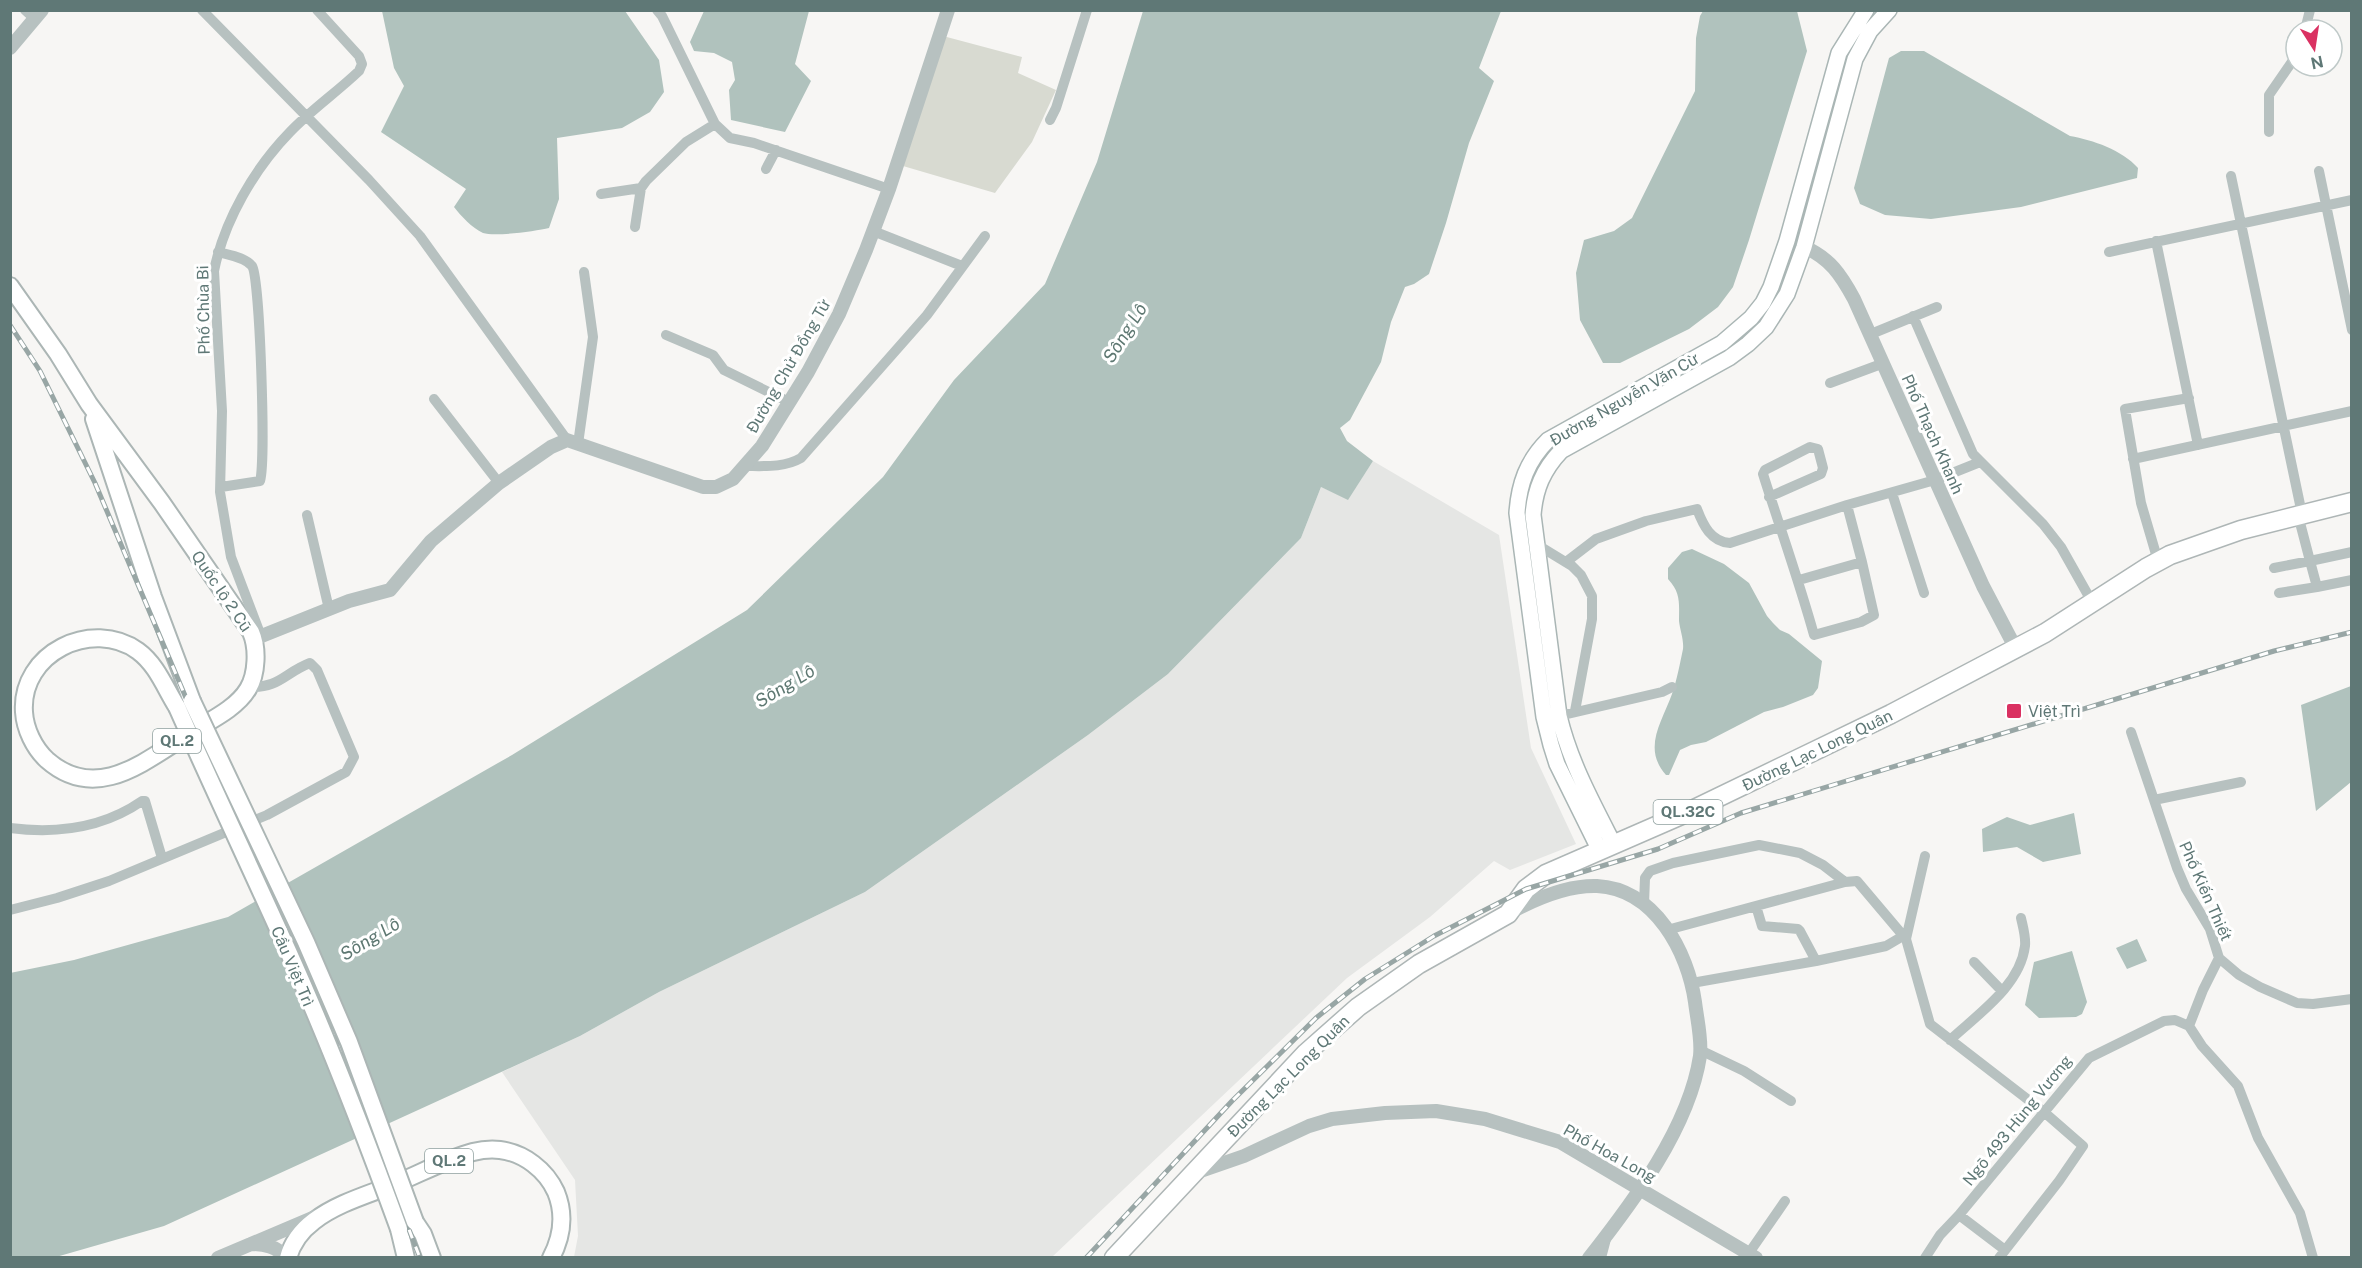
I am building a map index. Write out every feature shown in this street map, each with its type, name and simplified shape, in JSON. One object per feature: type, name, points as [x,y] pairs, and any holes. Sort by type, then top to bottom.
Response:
[{"type":"highway","name":"Đường Lạc Long Quân","points":[[1114,1257],[1306,1053],[1358,1007],[1419,964],[1508,914],[1526,889],[1546,874],[1686,813],[1891,714],[2065,621],[2158,561],[2208,541],[2300,515],[2351,506]]},
{"type":"main road","name":"Đường Nguyễn Văn Cừ","points":[[1607,848],[1567,747],[1558,716],[1540,637],[1517,513],[1518,496],[1528,466],[1536,452],[1548,440],[1722,344],[1751,318],[1763,303],[1787,241],[1839,53],[1866,10]]},
{"type":"main road","name":"Đường Nguyễn Văn Cừ","points":[[1607,848],[1557,764],[1544,717],[1534,505],[1537,489],[1550,463],[1561,451],[1729,358],[1748,345],[1778,311],[1787,294],[1804,247],[1855,59],[1870,31],[1889,10]]},
{"type":"main road","name":"Quốc lộ 2 Cũ","points":[[10,286],[58,354],[89,404],[257,638],[254,671],[249,687]]},
{"type":"main road","name":"Quốc lộ 2 Cũ","points":[[89,404],[153,597],[184,704]]},
{"type":"main road","name":"QL.2","points":[[184,704],[165,684],[146,658],[131,647],[98,638],[65,645],[46,657],[32,677],[26,694],[24,712],[36,747],[48,761],[75,776],[99,779],[134,768],[231,707],[249,687]]},
{"type":"main road","name":"Cầu Việt Trì","points":[[184,704],[372,1156],[407,1226]]},
{"type":"main road","name":"QL.2","points":[[287,1257],[302,1232],[314,1220],[336,1208],[465,1154],[489,1149],[510,1152],[523,1157],[539,1168],[557,1195],[561,1228],[551,1257]]},
{"type":"main road","name":"QL.2","points":[[406,1257],[407,1226],[423,1234],[432,1257]]},
{"type":"street","points":[[202,10],[369,180],[420,237],[573,442]]},
{"type":"street","name":"Phố Chùa Bi","points":[[257,638],[231,557],[221,487],[222,406],[214,287],[218,252],[240,200],[289,133],[359,71],[362,63],[359,56],[317,10]]},
{"type":"street","points":[[657,10],[662,15],[715,124],[730,138],[776,150],[889,189]]},
{"type":"street","name":"Đường Chử Đồng Tử","points":[[573,442],[703,488],[716,487],[733,479],[745,466],[762,446],[839,314],[889,189],[948,10]]},
{"type":"street","points":[[1050,120],[1056,108],[1086,10]]},
{"type":"street","points":[[10,48],[34,13]]},
{"type":"street","points":[[2269,132],[2269,95],[2284,73]]},
{"type":"street","points":[[635,226],[641,189],[646,181],[686,142],[715,124]]},
{"type":"street","points":[[766,169],[776,150]]},
{"type":"street","points":[[2319,171],[2352,330]]},
{"type":"street","points":[[2231,176],[2316,587]]},
{"type":"street","points":[[601,194],[641,189]]},
{"type":"street","points":[[2109,252],[2352,200]]},
{"type":"street","points":[[873,231],[962,266]]},
{"type":"street","points":[[745,466],[774,466],[794,462],[801,458],[927,315],[985,236]]},
{"type":"street","points":[[2156,241],[2198,444]]},
{"type":"street","name":"Phố Thạch Khanh","points":[[1804,247],[1823,256],[1837,270],[1871,334],[1983,586],[2016,649]]},
{"type":"street","points":[[218,252],[245,261],[254,271],[259,304],[262,422],[260,481],[221,487]]},
{"type":"street","points":[[573,442],[593,337],[584,272]]},
{"type":"street","points":[[1871,334],[1937,306]]},
{"type":"street","points":[[1913,316],[1962,429],[1980,462],[2043,524],[2092,602]]},
{"type":"street","points":[[666,335],[714,356],[724,370],[789,402]]},
{"type":"street","points":[[1830,383],[1884,363]]},
{"type":"street","points":[[2158,561],[2141,503],[2125,409],[2188,398]]},
{"type":"street","points":[[434,399],[499,483]]},
{"type":"street","points":[[2133,459],[2352,411]]},
{"type":"street","points":[[257,638],[349,601],[390,590],[431,541],[499,483],[551,447],[573,442]]},
{"type":"street","points":[[1769,497],[1821,474],[1823,468],[1818,449],[1810,447],[1765,470],[1763,474],[1769,497],[1799,580],[1809,637],[1872,617],[1873,612],[1862,562],[1847,505]]},
{"type":"street","points":[[1566,562],[1596,539],[1646,521],[1697,509],[1711,536],[1723,543],[1730,543],[1847,505],[1935,480],[1980,462]]},
{"type":"street","points":[[1892,493],[1924,593]]},
{"type":"street","points":[[307,515],[329,609]]},
{"type":"street","points":[[1536,544],[1566,562],[1581,575],[1592,596],[1592,619],[1575,711]]},
{"type":"street","points":[[2274,568],[2352,552]]},
{"type":"street","points":[[1799,580],[1862,562]]},
{"type":"street","points":[[2279,593],[2352,580]]},
{"type":"street","points":[[10,910],[99,884],[267,815],[346,772],[351,766],[354,758],[317,670],[310,663],[294,670],[267,688],[249,687]]},
{"type":"street","points":[[1558,716],[1662,692],[1672,687]]},
{"type":"street","name":"Phố Kiến Thiết","points":[[2132,732],[2181,879],[2210,929],[2219,958],[2239,975],[2297,1003],[2313,1004],[2352,999]]},
{"type":"street","points":[[2154,800],[2241,782]]},
{"type":"street","points":[[11,828],[64,831],[112,818],[145,801],[162,858]]},
{"type":"street","points":[[1644,904],[1645,878],[1650,872],[1673,863],[1759,845],[1800,853],[1823,865],[1845,882]]},
{"type":"street","points":[[1904,938],[1925,856]]},
{"type":"street","points":[[1667,930],[1845,882],[1857,881],[1904,938],[1927,1019],[1933,1028],[2044,1112],[2082,1144],[2083,1149],[2002,1254],[1959,1215]]},
{"type":"street","points":[[1508,914],[1549,894],[1598,886],[1616,889],[1644,904],[1659,918],[1681,953],[1692,983],[1700,1050],[1682,1112],[1658,1161],[1641,1189],[1589,1257]]},
{"type":"street","points":[[1756,906],[1762,926],[1798,928],[1816,961]]},
{"type":"street","points":[[1950,1040],[2002,991],[2017,969],[2025,944],[2021,918]]},
{"type":"street","points":[[1692,983],[1816,961],[1886,946],[1904,938]]},
{"type":"street","points":[[2219,958],[2189,1026],[2202,1046],[2238,1086],[2258,1138],[2300,1213],[2313,1257]]},
{"type":"street","points":[[1974,962],[2002,991]]},
{"type":"street","name":"Ngõ 493 Hùng Vương","points":[[1925,1257],[1940,1235],[2093,1054],[2164,1021],[2175,1020],[2189,1026]]},
{"type":"street","points":[[1700,1050],[1744,1071],[1791,1101]]},
{"type":"street","name":"Phố Hoa Long","points":[[1193,1173],[1244,1156],[1309,1126],[1332,1119],[1385,1113],[1436,1111],[1485,1119],[1560,1142],[1753,1255]]},
{"type":"street","points":[[1753,1255],[1785,1201]]},
{"type":"street","points":[[218,1257],[336,1208]]},
{"type":"street","points":[[1600,1257],[1606,1236]]},
{"type":"street","points":[[249,1244],[278,1249],[287,1257]]},
{"type":"shaded area","points":[[943,36],[1022,57],[1018,73],[1056,90],[1032,142],[995,193],[903,166]]},
{"type":"shaded area","points":[[1373,461],[1499,535],[1531,748],[1576,844],[1510,870],[1494,861],[1430,917],[1347,978],[1052,1257],[574,1257],[578,1236],[575,1180],[502,1072],[580,1036],[659,992],[865,892],[1088,735],[1168,674],[1301,538],[1321,487],[1348,499]]},
{"type":"water","points":[[382,11],[625,11],[659,60],[664,92],[650,112],[622,128],[557,138],[559,199],[549,228],[506,234],[483,233],[463,218],[454,207],[466,189],[381,132],[404,86],[394,68]]},
{"type":"water","points":[[704,11],[809,11],[795,64],[811,81],[785,132],[731,120],[729,90],[735,80],[732,62],[714,53],[694,51],[690,42]]},
{"type":"water","name":"Sông Lô","points":[[1143,11],[1501,11],[1479,68],[1494,81],[1469,143],[1429,274],[1405,287],[1391,322],[1381,362],[1350,420],[1340,428],[1347,441],[1373,461],[1348,500],[1321,487],[1301,538],[1168,674],[1088,735],[865,892],[659,992],[580,1036],[164,1226],[56,1257],[11,1257],[10,973],[74,960],[228,917],[512,755],[747,610],[883,477],[954,380],[1045,284],[1097,162]]},
{"type":"water","points":[[1703,11],[1797,11],[1807,51],[1733,287],[1718,307],[1689,329],[1620,363],[1603,363],[1580,320],[1576,273],[1584,240],[1614,231],[1632,218],[1695,91],[1696,38]]},
{"type":"water","points":[[1901,51],[1924,51],[2070,136],[2116,151],[2138,168],[2137,178],[2021,207],[1931,219],[1885,215],[1860,204],[1854,188],[1889,58]]},
{"type":"water","points":[[1692,549],[1724,564],[1749,583],[1773,623],[1822,661],[1818,688],[1813,695],[1764,712],[1706,742],[1680,750],[1669,775],[1666,775],[1655,755],[1656,735],[1672,694],[1683,649],[1678,598],[1668,579],[1668,568],[1682,552]]},
{"type":"water","points":[[2351,686],[2351,782],[2316,811],[2301,705]]},
{"type":"water","points":[[2074,813],[2081,854],[2043,862],[2017,847],[1983,852],[1982,829],[2007,817],[2030,825]]},
{"type":"water","points":[[2137,939],[2147,961],[2127,969],[2116,948]]},
{"type":"water","points":[[2072,951],[2087,1002],[2082,1014],[2076,1017],[2039,1018],[2025,1005],[2034,962]]},
{"type":"railway","points":[[10,325],[40,371],[95,483],[338,1046],[420,1258]]},
{"type":"railway","points":[[1086,1258],[1232,1101],[1316,1018],[1365,979],[1434,936],[1526,889],[1658,849],[1741,813],[2274,651],[2352,632]]},
{"type":"place","name":"Việt Trì","points":[[2014,711]]}]
